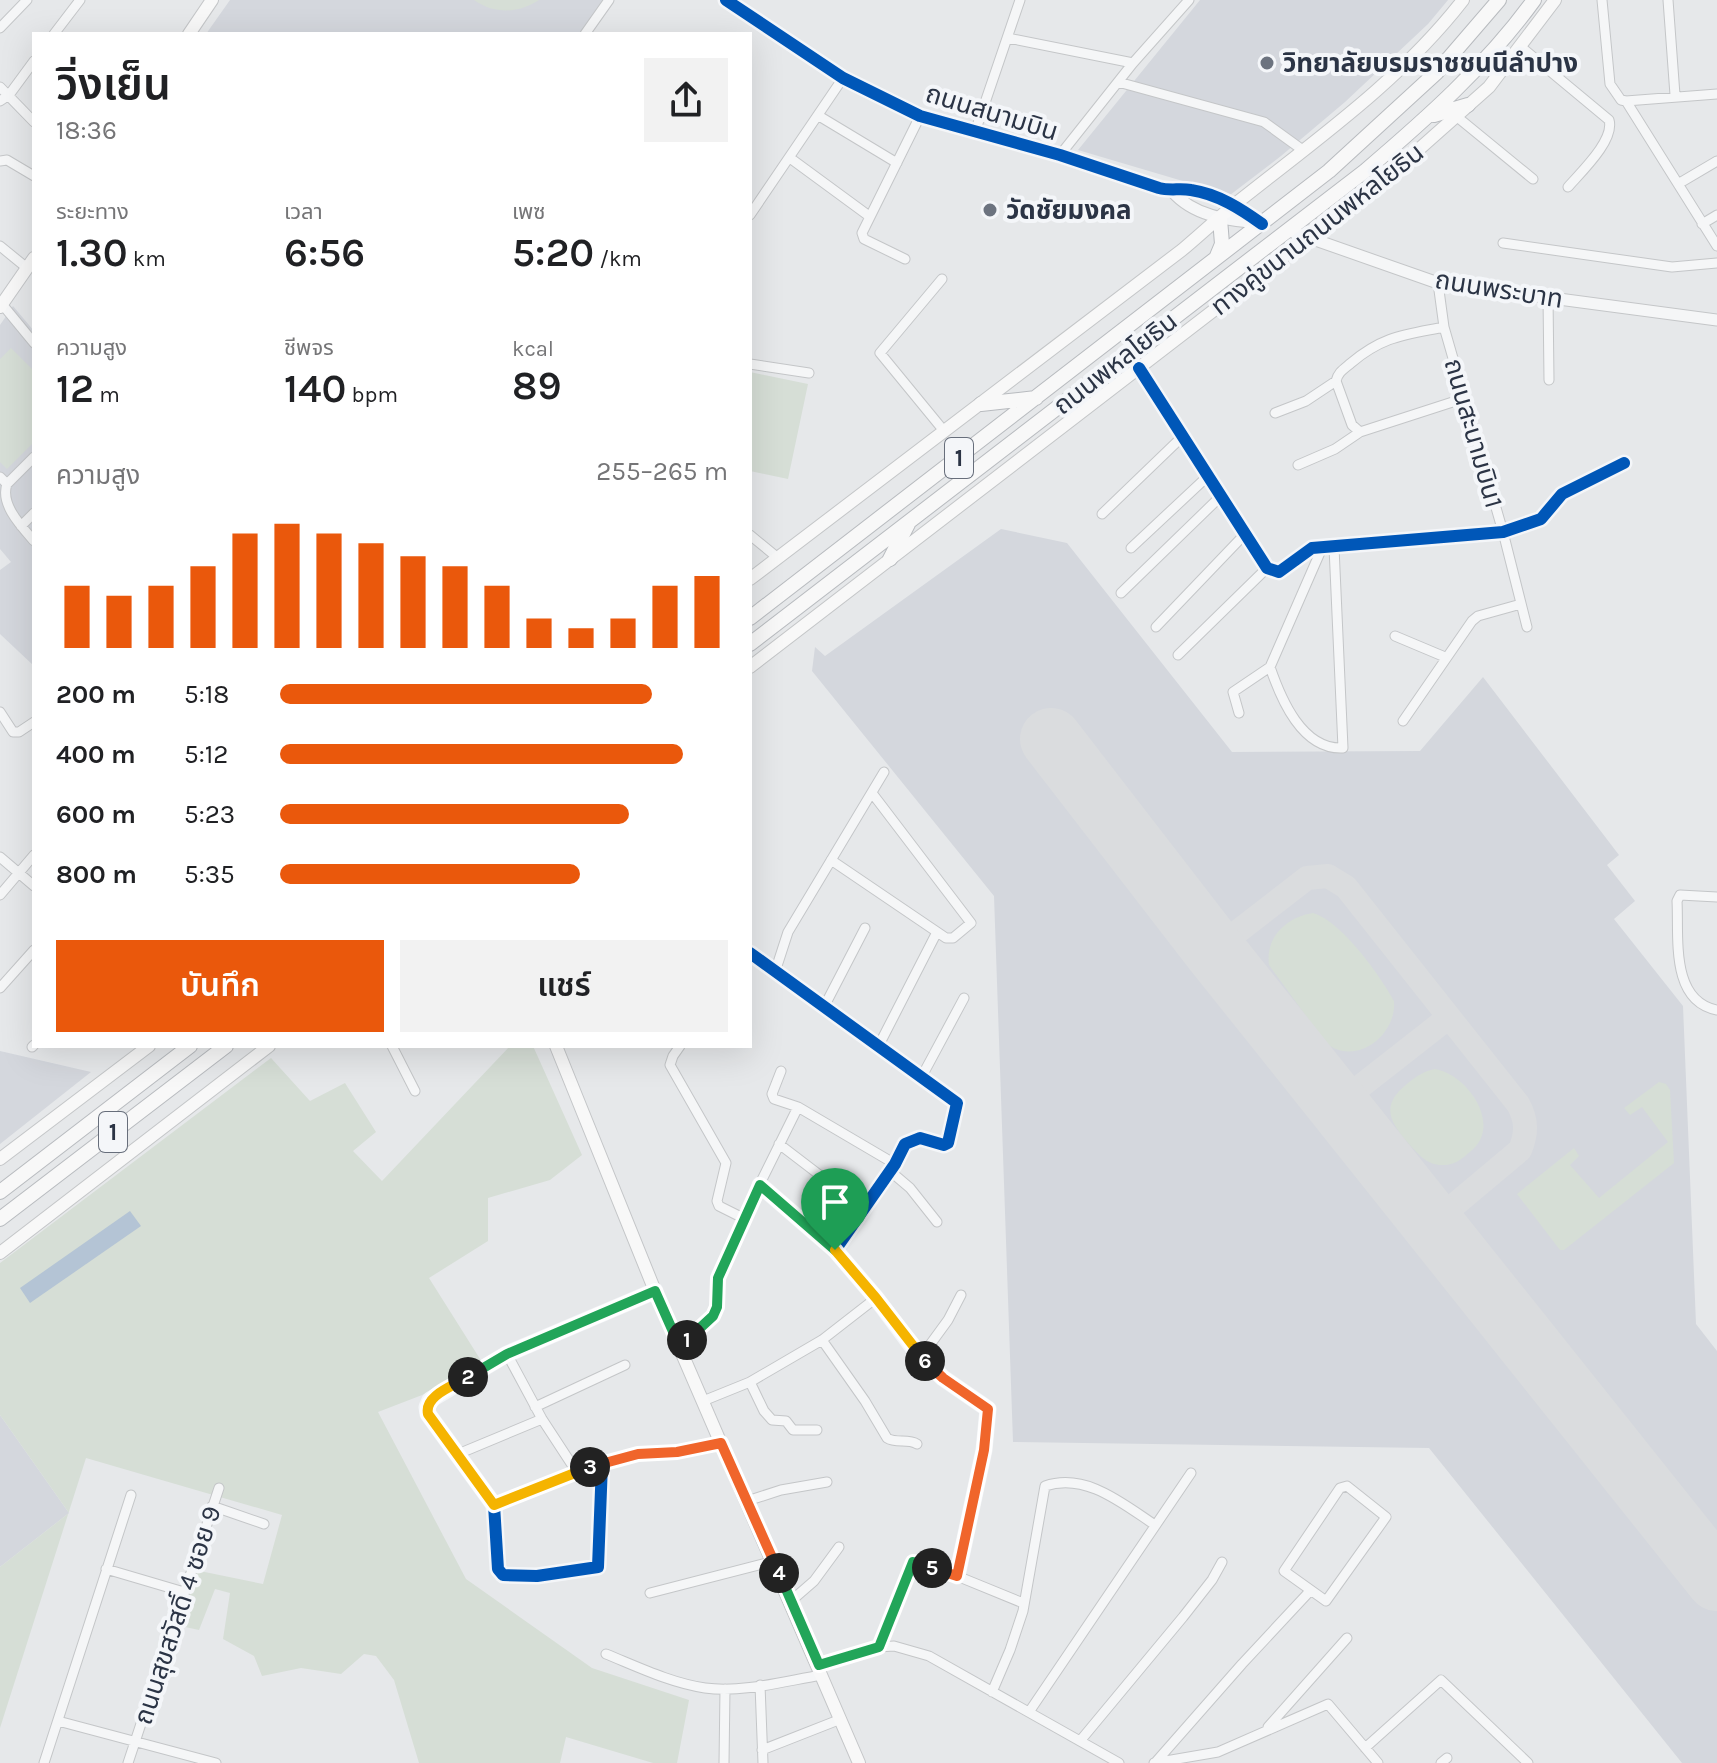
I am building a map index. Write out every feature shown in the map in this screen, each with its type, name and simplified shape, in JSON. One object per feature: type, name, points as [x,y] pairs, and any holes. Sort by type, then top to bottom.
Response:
[{"type":"highway","name":"ถนนพหลโยธิน","points":[[752,642],[1365,171],[1429,116],[1505,36],[1534,0]]},
{"type":"highway","name":"ถนนพหลโยธิน","points":[[752,616],[1329,171],[1430,79],[1498,1]]},
{"type":"highway","points":[[1429,116],[1468,105]]},
{"type":"highway","points":[[1215,260],[1222,244],[1220,219]]},
{"type":"highway","points":[[1262,224],[1287,230]]},
{"type":"highway","points":[[981,404],[1036,398]]},
{"type":"highway","points":[[890,559],[910,520]]},
{"type":"highway","name":"1","points":[[0,1192],[187,1048]]},
{"type":"highway","name":"1","points":[[0,1219],[223,1048]]},
{"type":"main road","points":[[190,32],[212,0]]},
{"type":"main road","name":"1","points":[[752,578],[981,404],[1304,151],[1401,67],[1463,0]]},
{"type":"main road","name":"ทางคู่ขนานถนนพหลโยธิน","points":[[752,665],[1309,237],[1355,206],[1489,87],[1555,0]]},
{"type":"main road","points":[[1,305],[31,263]]},
{"type":"main road","name":"1","points":[[0,1159],[146,1048]]},
{"type":"main road","name":"1","points":[[0,1253],[266,1048]]},
{"type":"main road","points":[[557,1048],[655,1291],[859,1763]]},
{"type":"street","points":[[0,28],[27,0]]},
{"type":"street","points":[[56,32],[80,0]]},
{"type":"street","points":[[586,32],[609,0]]},
{"type":"street","name":"ถนนสนามบิน","points":[[726,0],[843,78],[920,116],[1060,155],[1172,191],[1190,189],[1235,204],[1262,224]]},
{"type":"street","points":[[975,132],[1020,0]]},
{"type":"street","points":[[1060,155],[1133,63],[1189,0]]},
{"type":"street","points":[[1602,0],[1610,84],[1621,100],[1717,94]]},
{"type":"street","points":[[1668,0],[1675,95]]},
{"type":"street","points":[[1008,38],[1133,63]]},
{"type":"street","points":[[1520,46],[1609,120],[1611,128],[1606,141],[1568,187]]},
{"type":"street","points":[[4,98],[32,63]]},
{"type":"street","points":[[752,212],[843,78]]},
{"type":"street","points":[[1118,82],[1264,122],[1304,151]]},
{"type":"street","points":[[0,87],[4,98],[32,120]]},
{"type":"street","points":[[1626,101],[1717,246]]},
{"type":"street","points":[[819,116],[897,163]]},
{"type":"street","points":[[905,259],[864,239],[862,233],[920,116]]},
{"type":"street","points":[[1456,116],[1533,179]]},
{"type":"street","points":[[790,158],[869,216]]},
{"type":"street","points":[[0,161],[7,160],[32,175]]},
{"type":"street","points":[[1678,184],[1717,161]]},
{"type":"street","name":"ถนนสนามบิน","points":[[1172,191],[1182,202],[1220,219],[1262,224]]},
{"type":"street","points":[[1702,224],[1717,215]]},
{"type":"street","name":"ถนนพระบาท","points":[[1287,230],[1438,283],[1717,320]]},
{"type":"street","points":[[1503,243],[1672,267],[1717,263]]},
{"type":"street","points":[[0,246],[31,263]]},
{"type":"street","points":[[942,279],[880,353],[944,431]]},
{"type":"street","name":"ถนนสะนามบิน1","points":[[1438,283],[1444,327],[1527,627]]},
{"type":"street","points":[[1548,297],[1549,380]]},
{"type":"street","points":[[1,305],[32,341]]},
{"type":"street","points":[[1360,432],[1352,425],[1336,381],[1338,374],[1385,339],[1444,327]]},
{"type":"street","points":[[752,364],[809,373]]},
{"type":"street","points":[[1139,368],[1267,568],[1279,572],[1312,548],[1503,532],[1541,519],[1562,494],[1624,463]]},
{"type":"street","points":[[1275,413],[1306,401],[1336,381]]},
{"type":"street","points":[[1298,465],[1335,449],[1360,432],[1465,398]]},
{"type":"street","points":[[1102,514],[1183,436]]},
{"type":"street","points":[[32,459],[4,480],[1,492],[2,502],[32,539]]},
{"type":"street","points":[[1131,548],[1208,476]]},
{"type":"street","points":[[1121,593],[1221,496]]},
{"type":"street","points":[[21,526],[32,515]]},
{"type":"street","points":[[1156,627],[1245,534]]},
{"type":"street","points":[[752,537],[778,558]]},
{"type":"street","points":[[1270,667],[1282,700],[1304,730],[1321,744],[1343,748],[1334,547]]},
{"type":"street","points":[[1239,713],[1233,692],[1270,667],[1322,548]]},
{"type":"street","points":[[1178,655],[1267,568]]},
{"type":"street","points":[[1403,721],[1445,657],[1478,616],[1521,604]]},
{"type":"street","points":[[1395,636],[1445,657]]},
{"type":"street","points":[[0,712],[13,732],[19,732],[32,723]]},
{"type":"street","points":[[775,972],[788,932],[884,772]]},
{"type":"street","points":[[831,860],[950,940],[969,926],[970,919],[872,793]]},
{"type":"street","points":[[0,857],[32,884]]},
{"type":"street","points":[[0,895],[32,857]]},
{"type":"street","points":[[1717,897],[1680,895],[1677,901],[1682,975],[1689,994],[1700,1005],[1717,1010]]},
{"type":"street","points":[[824,1007],[865,928]]},
{"type":"street","points":[[878,1047],[937,932]]},
{"type":"street","points":[[0,988],[32,952]]},
{"type":"street","points":[[752,958],[957,1103],[950,1138],[944,1145],[920,1138],[905,1144],[835,1250]]},
{"type":"street","points":[[921,1078],[964,998]]},
{"type":"street","points":[[393,1048],[415,1091]]},
{"type":"street","points":[[679,1048],[670,1065],[726,1163],[717,1201],[719,1206],[743,1218]]},
{"type":"street","points":[[781,1071],[772,1097],[798,1107],[892,1167],[937,1222]]},
{"type":"street","points":[[679,1345],[713,1316],[717,1307],[718,1278],[743,1218],[798,1107]]},
{"type":"street","points":[[779,1144],[864,1209]]},
{"type":"street","points":[[760,1185],[835,1250],[921,1357],[943,1378],[988,1409],[984,1450],[957,1576]]},
{"type":"street","points":[[602,1464],[598,1567],[537,1576],[503,1575],[498,1569],[494,1505],[428,1414],[427,1407],[430,1400],[507,1354],[655,1291]]},
{"type":"street","points":[[921,1357],[948,1320],[961,1295]]},
{"type":"street","points":[[703,1401],[750,1382],[822,1340],[876,1298]]},
{"type":"street","points":[[822,1340],[887,1438],[917,1444]]},
{"type":"street","points":[[507,1354],[542,1419],[576,1471]]},
{"type":"street","points":[[535,1407],[625,1365]]},
{"type":"street","points":[[750,1382],[764,1411],[772,1420],[786,1421],[793,1430],[817,1430]]},
{"type":"street","points":[[458,1454],[542,1419]]},
{"type":"street","points":[[494,1505],[576,1471],[638,1454],[677,1452],[721,1443]]},
{"type":"street","points":[[1029,1712],[1191,1473]]},
{"type":"street","points":[[747,1501],[781,1490],[827,1482]]},
{"type":"street","points":[[992,1692],[1023,1611],[1045,1486],[1084,1483],[1155,1525]]},
{"type":"street","points":[[1347,1486],[1386,1517],[1326,1601],[1310,1591],[1284,1571],[1340,1488],[1347,1486]]},
{"type":"street","name":"ถนนสุขสวัสดิ์ 4 ซอย 9","points":[[128,1763],[219,1488]]},
{"type":"street","points":[[44,1763],[131,1495]]},
{"type":"street","points":[[212,1506],[264,1524]]},
{"type":"street","points":[[791,1601],[814,1581],[839,1547]]},
{"type":"street","points":[[650,1593],[774,1561]]},
{"type":"street","points":[[879,1647],[913,1562],[1023,1603]]},
{"type":"street","points":[[1080,1741],[1183,1617],[1222,1562]]},
{"type":"street","points":[[106,1569],[184,1592]]},
{"type":"street","points":[[1154,1763],[1310,1591]]},
{"type":"street","points":[[1266,1729],[1347,1638]]},
{"type":"street","points":[[606,1654],[684,1684],[725,1689],[760,1685],[820,1670],[879,1647],[894,1646],[929,1656],[1119,1763]]},
{"type":"street","points":[[1365,1748],[1441,1680],[1528,1763]]},
{"type":"street","points":[[760,1685],[763,1763]]},
{"type":"street","points":[[724,1763],[725,1689]]},
{"type":"street","points":[[1154,1763],[1218,1752],[1328,1704],[1378,1763]]},
{"type":"street","points":[[762,1750],[841,1719]]},
{"type":"street","points":[[58,1721],[211,1762]]},
{"type":"shaded area","points":[[230,0],[604,0],[581,32],[207,32]]},
{"type":"shaded area","points":[[474,0],[539,0],[523,8],[498,10]]},
{"type":"shaded area","name":"วิทยาลัยบรมราชชนนีลำปาง","points":[[1200,0],[1448,0],[1428,24],[1345,102],[1230,195],[1078,150]]},
{"type":"shaded area","points":[[13,306],[32,329],[32,664],[0,634],[0,570],[11,562],[0,549],[0,325]]},
{"type":"shaded area","points":[[11,348],[32,369],[32,444],[7,469],[0,462],[0,359]]},
{"type":"shaded area","points":[[752,372],[808,384],[788,479],[752,471]]},
{"type":"shaded area","points":[[1001,529],[1067,543],[1232,752],[1420,751],[1483,677],[1619,855],[1607,865],[1635,901],[1614,919],[1683,1006],[1696,1324],[1717,1351],[1717,1763],[1682,1763],[1429,1448],[1013,1442],[994,896],[812,671],[815,647],[825,656]]},
{"type":"shaded area","points":[[1313,913],[1336,926],[1370,964],[1394,1001],[1389,1026],[1372,1044],[1360,1050],[1336,1049],[1325,1042],[1269,965],[1274,937],[1295,919]]},
{"type":"shaded area","points":[[508,1048],[534,1048],[582,1155],[550,1180],[488,1198],[488,1241],[429,1278],[487,1370],[378,1412],[466,1579],[592,1668],[689,1700],[677,1763],[653,1763],[566,1737],[560,1763],[419,1763],[394,1680],[376,1656],[364,1654],[341,1674],[301,1668],[262,1676],[254,1656],[223,1639],[230,1593],[215,1589],[199,1630],[176,1625],[195,1570],[263,1584],[282,1515],[86,1458],[69,1512],[0,1415],[0,1263],[271,1058],[310,1101],[345,1083],[376,1132],[353,1151],[382,1181]]},
{"type":"shaded area","points":[[0,1051],[91,1072],[0,1144]]},
{"type":"shaded area","points":[[1435,1069],[1459,1080],[1477,1102],[1482,1115],[1480,1140],[1465,1156],[1448,1165],[1433,1164],[1420,1156],[1396,1128],[1390,1113],[1399,1091],[1418,1076]]},
{"type":"shaded area","points":[[1659,1082],[1666,1084],[1670,1090],[1674,1163],[1564,1250],[1560,1250],[1517,1194],[1574,1148],[1579,1156],[1570,1165],[1599,1198],[1668,1142],[1642,1107],[1630,1115],[1624,1108]]},
{"type":"shaded area","points":[[0,1415],[69,1513],[0,1567]]},
{"type":"shaded area","points":[[68,1514],[0,1728],[0,1567]]},
{"type":"water","points":[[130,1211],[141,1226],[30,1303],[20,1288]]},
{"type":"taxiway","points":[[1214,950],[1307,878],[1328,876],[1346,887],[1518,1104],[1523,1116],[1525,1132],[1520,1150],[1433,1223]]},
{"type":"taxiway","points":[[1338,1104],[1449,1017]]},
{"type":"runway","points":[[1051,739],[1214,950],[1717,1580]]},
{"type":"cycle path","points":[[726,0],[843,78],[920,116],[1060,155],[1159,188],[1211,195],[1262,224]]},
{"type":"cycle path","points":[[1139,368],[1267,568],[1279,572],[1312,548],[1503,532],[1541,519],[1562,494],[1624,463]]},
{"type":"cycle path","points":[[752,954],[957,1103],[948,1143],[944,1145],[920,1138],[905,1144],[895,1164],[835,1250]]},
{"type":"cycle path","points":[[760,1185],[835,1250],[917,1353],[943,1378],[988,1409],[984,1450],[957,1576]]},
{"type":"cycle path","points":[[602,1464],[598,1567],[537,1576],[503,1575],[498,1569],[494,1505],[428,1414],[427,1407],[430,1400],[507,1354],[655,1291]]},
{"type":"place","name":"วิทยาลัยบรมราชชนนีลำปาง","points":[[1267,63]]},
{"type":"place","name":"วัดชัยมงคล","points":[[990,210]]},
{"type":"route","points":[[760,1185],[835,1250],[917,1353],[943,1378],[988,1409],[984,1450],[957,1576],[913,1562],[879,1647],[819,1665],[721,1443],[677,1452],[638,1454],[576,1471],[494,1505],[428,1414],[430,1400],[507,1354],[655,1291],[679,1345],[692,1337],[713,1316],[717,1307],[718,1278],[760,1185]]}]
